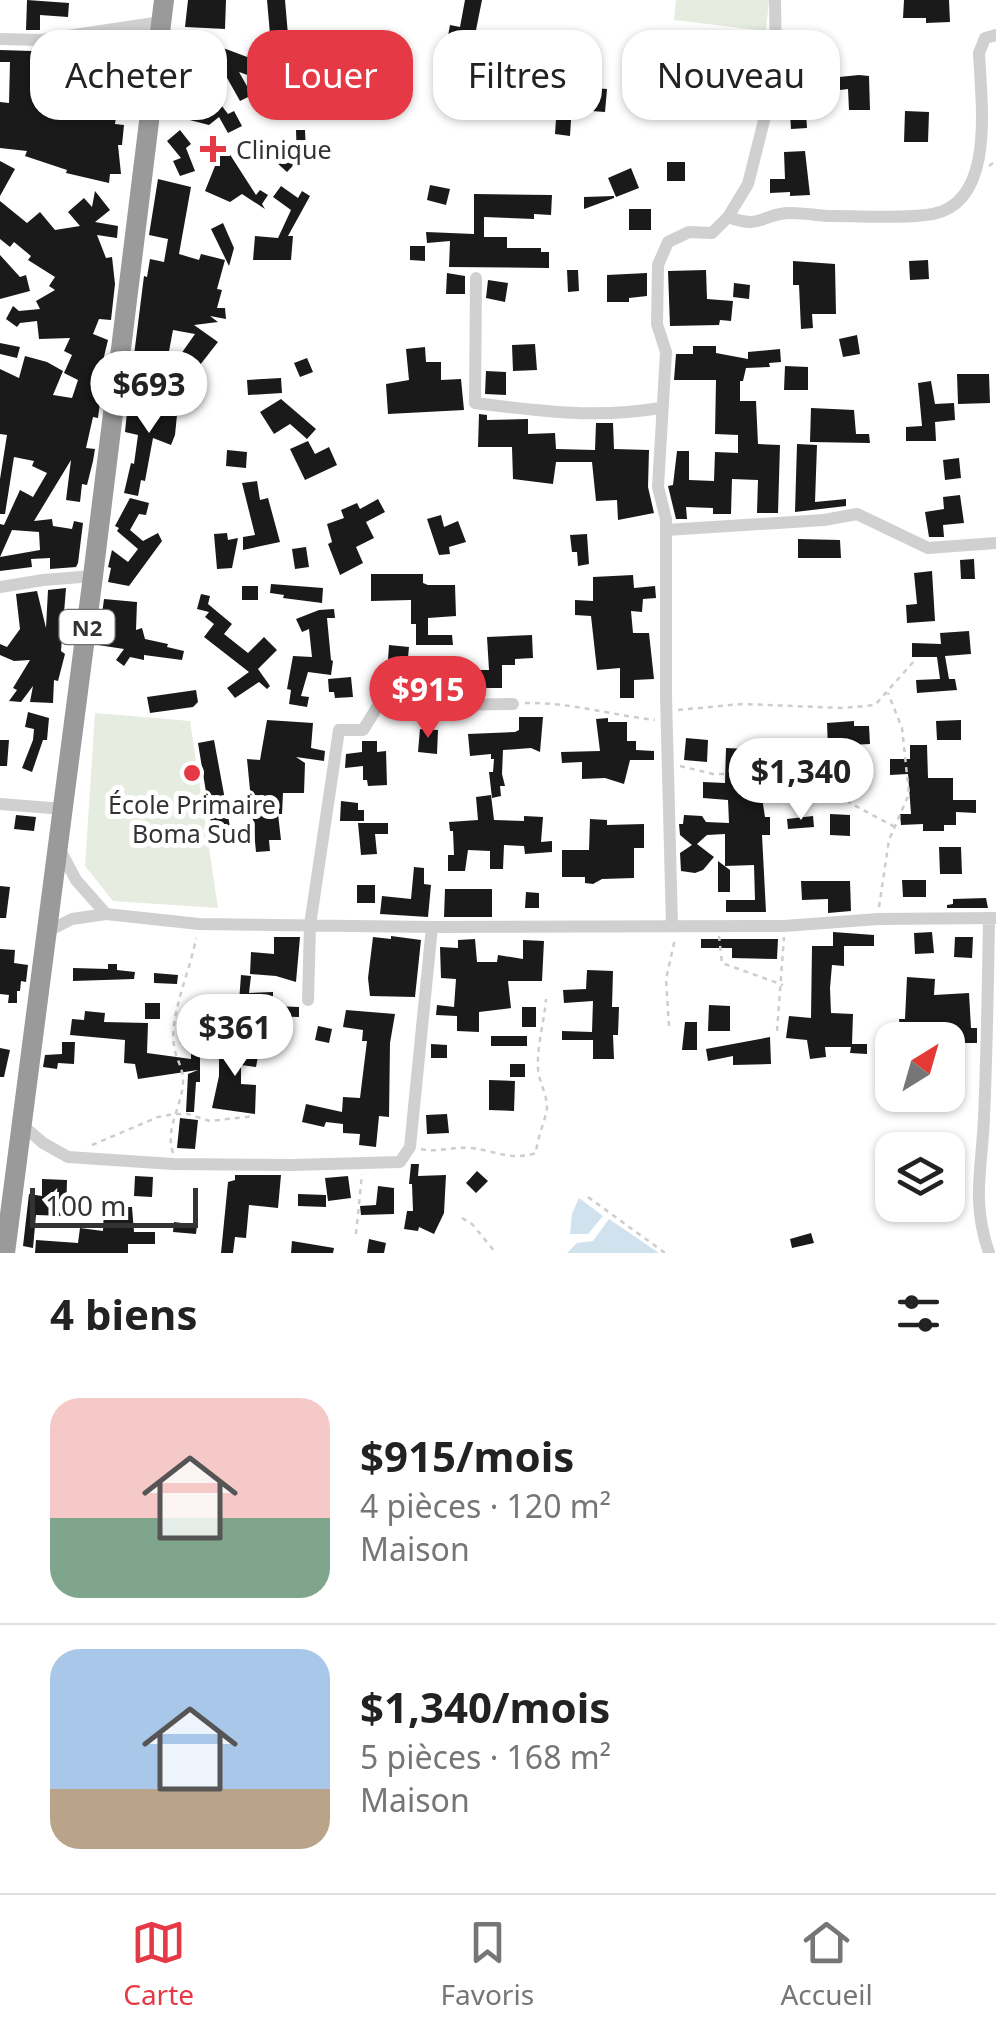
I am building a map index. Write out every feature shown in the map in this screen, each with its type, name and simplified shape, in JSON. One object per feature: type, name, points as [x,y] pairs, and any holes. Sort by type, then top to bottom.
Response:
[{"type":"highway","name":"N2","points":[[5,1253],[10,1164],[21,1124],[59,848],[164,0]]},
{"type":"street","points":[[675,926],[666,716],[666,530],[658,488],[666,352],[657,324],[658,265],[668,242],[689,232],[712,233],[728,217],[748,184],[776,73],[774,0]]},
{"type":"street","points":[[0,39],[40,40],[160,22]]},
{"type":"street","points":[[728,217],[749,225],[787,213],[912,216],[938,213],[965,196],[977,180],[982,162],[979,53],[985,38],[996,34]]},
{"type":"street","points":[[476,278],[476,403],[616,415],[660,408]]},
{"type":"street","points":[[666,530],[824,520],[857,514],[928,548],[996,542]]},
{"type":"street","points":[[0,588],[94,576]]},
{"type":"street","points":[[308,1000],[310,925],[339,730],[363,730],[378,706],[513,704]]},
{"type":"street","points":[[0,804],[64,810]]},
{"type":"street","points":[[59,848],[76,880],[106,914]]},
{"type":"street","points":[[46,932],[72,919],[106,914],[199,924],[432,927],[784,926],[878,919],[993,918],[984,1122],[978,1165],[980,1225],[989,1253]]},
{"type":"street","points":[[21,1124],[42,1143],[68,1157],[173,1164],[400,1162],[410,1147],[432,927]]},
{"type":"path","points":[[513,704],[559,702],[605,714],[666,716],[742,704],[843,708],[875,705],[914,660]]},
{"type":"path","points":[[878,919],[889,840],[909,794],[902,728],[887,691]]},
{"type":"path","points":[[669,763],[714,774],[779,770],[828,777],[850,803],[895,827]]},
{"type":"path","points":[[173,1164],[169,1140],[183,1068],[173,1045],[182,983],[199,924]]},
{"type":"path","points":[[718,924],[722,963],[783,985]]},
{"type":"path","points":[[669,1026],[666,979],[675,926]]},
{"type":"path","points":[[776,1032],[783,985],[784,926]]},
{"type":"path","points":[[410,1147],[434,1152],[467,1147],[518,1159],[536,1153],[547,1108],[538,1076],[537,1040],[544,1024],[546,999]]},
{"type":"path","points":[[68,1157],[174,1114],[210,1121],[255,1116]]},
{"type":"path","points":[[356,1234],[364,1163]]},
{"type":"path","points":[[588,1197],[665,1253]]},
{"type":"path","points":[[462,1218],[496,1253]]},
{"type":"shaded area","points":[[676,0],[769,0],[766,30],[674,20]]},
{"type":"shaded area","points":[[95,713],[190,721],[218,908],[113,901],[85,866]]},
{"type":"water","points":[[579,1198],[603,1216],[588,1234],[570,1234],[572,1214]]},
{"type":"water","points":[[609,1219],[659,1253],[567,1253],[577,1243],[593,1241]]},
{"type":"building","points":[[27,0],[69,3],[68,17],[40,15],[40,30],[26,30]]},
{"type":"building","points":[[188,0],[226,0],[225,29],[185,27]]},
{"type":"building","points":[[267,0],[285,0],[288,30],[270,30]]},
{"type":"building","points":[[465,0],[482,0],[476,30],[449,30],[450,25],[460,27]]},
{"type":"building","points":[[904,0],[949,0],[950,22],[926,23],[926,18],[903,18]]},
{"type":"building","points":[[227,49],[247,57],[247,75],[239,72],[247,86],[247,98],[240,101],[227,78]]},
{"type":"building","points":[[0,50],[30,51],[30,120],[116,120],[115,124],[124,125],[122,145],[118,145],[121,174],[110,174],[109,183],[66,173],[67,170],[25,156],[27,151],[0,148],[0,102],[9,103],[10,62],[0,62]]},
{"type":"building","points":[[869,76],[870,110],[849,110],[848,89],[840,90],[840,77]]},
{"type":"building","points":[[602,89],[607,89],[602,112]]},
{"type":"building","points":[[234,111],[242,126],[228,133],[221,120],[227,120],[227,113]]},
{"type":"building","points":[[905,111],[929,112],[928,142],[904,142]]},
{"type":"building","points":[[190,120],[215,120],[209,125]]},
{"type":"building","points":[[556,120],[571,120],[570,136],[555,134]]},
{"type":"building","points":[[790,120],[806,120],[807,128],[791,129]]},
{"type":"building","points":[[180,130],[191,144],[186,148],[195,171],[180,176],[173,161],[181,158],[167,141]]},
{"type":"building","points":[[296,130],[305,130],[306,152],[287,172],[267,154],[278,141],[297,159]]},
{"type":"building","points":[[216,142],[224,156],[229,153],[256,195],[260,190],[268,195],[262,204],[265,209],[242,194],[230,202],[205,191],[217,161],[206,148]]},
{"type":"building","points":[[805,151],[810,195],[770,193],[770,179],[785,179],[784,152]]},
{"type":"building","points":[[0,161],[15,169],[0,196]]},
{"type":"building","points":[[667,162],[685,162],[685,181],[667,181]]},
{"type":"building","points":[[631,168],[639,188],[616,197],[608,178]]},
{"type":"building","points":[[158,179],[191,187],[179,254],[199,260],[201,254],[225,260],[217,289],[222,290],[217,308],[225,308],[226,319],[210,316],[218,322],[194,325],[218,342],[182,388],[171,383],[165,396],[137,384],[132,396],[129,395],[144,276],[147,277],[150,259],[164,262],[168,239],[149,235]],"holes":[[[173,330],[195,334],[164,378]]]},
{"type":"building","points":[[430,185],[450,189],[446,205],[427,200]]},
{"type":"building","points":[[281,186],[298,198],[302,191],[310,196],[288,236],[293,236],[291,260],[253,260],[255,236],[278,238],[291,210],[273,197]]},
{"type":"building","points":[[95,191],[110,210],[95,222],[118,226],[117,238],[97,235],[106,258],[112,257],[115,284],[111,320],[99,319],[93,334],[108,340],[99,377],[103,379],[98,418],[93,417],[86,448],[95,449],[93,461],[87,485],[82,484],[80,502],[66,500],[71,460],[34,521],[52,519],[53,526],[72,529],[74,521],[83,523],[78,563],[76,567],[50,569],[50,558],[31,559],[32,567],[0,571],[0,557],[0,524],[4,525],[20,490],[33,497],[47,473],[32,466],[34,461],[14,457],[5,514],[0,514],[0,479],[7,435],[0,434],[0,369],[19,378],[25,356],[47,362],[63,371],[53,395],[72,398],[78,380],[64,373],[72,355],[64,351],[70,338],[39,339],[37,321],[17,327],[6,319],[13,306],[19,311],[40,309],[36,301],[55,290],[49,286],[55,277],[28,260],[31,256],[14,242],[10,247],[0,239],[0,201],[27,223],[40,212],[55,230],[80,226],[68,212],[84,198],[92,207]],"holes":[[[12,530],[39,532],[40,550],[0,557]]]},
{"type":"building","points":[[474,194],[552,195],[551,215],[534,214],[534,219],[484,217],[484,237],[507,237],[507,248],[541,248],[541,252],[549,252],[549,268],[449,267],[450,241],[427,243],[426,232],[474,234]]},
{"type":"building","points":[[584,197],[614,198],[584,209]]},
{"type":"building","points":[[629,209],[651,209],[651,230],[629,230]]},
{"type":"building","points":[[223,223],[234,248],[229,266],[211,229]]},
{"type":"building","points":[[410,246],[425,246],[425,261],[410,260]]},
{"type":"building","points":[[0,255],[20,277],[26,275],[30,291],[0,299]]},
{"type":"building","points":[[928,260],[929,279],[910,280],[909,261]]},
{"type":"building","points":[[793,261],[835,264],[836,314],[812,314],[813,328],[801,329],[799,285],[793,285]]},
{"type":"building","points":[[567,270],[578,270],[579,291],[568,292]]},
{"type":"building","points":[[706,270],[707,299],[733,301],[731,321],[720,320],[719,325],[670,326],[668,271]]},
{"type":"building","points":[[447,273],[465,276],[465,294],[446,294]]},
{"type":"building","points":[[647,273],[647,296],[629,298],[629,302],[607,302],[607,275]]},
{"type":"building","points":[[488,280],[508,283],[505,302],[486,298]]},
{"type":"building","points":[[734,283],[750,285],[749,299],[733,297]]},
{"type":"building","points":[[857,335],[860,354],[843,357],[839,339]]},
{"type":"building","points":[[0,343],[20,347],[17,358],[0,354]]},
{"type":"building","points":[[535,344],[537,370],[513,371],[512,345]]},
{"type":"building","points":[[693,346],[716,346],[716,353],[748,359],[748,352],[780,349],[781,362],[769,363],[770,367],[746,368],[740,381],[740,401],[756,401],[758,444],[780,445],[778,513],[757,513],[758,480],[732,479],[731,514],[713,514],[713,508],[686,507],[687,519],[676,519],[668,486],[673,485],[677,451],[689,451],[689,480],[714,481],[715,452],[738,453],[738,435],[715,434],[716,380],[674,380],[676,354],[693,354]]},
{"type":"building","points":[[425,347],[426,362],[441,362],[441,380],[461,379],[464,410],[388,414],[386,384],[409,380],[406,349]]},
{"type":"building","points":[[307,358],[313,372],[300,377],[294,363]]},
{"type":"building","points":[[785,366],[808,367],[808,390],[784,390]]},
{"type":"building","points":[[486,371],[506,372],[506,395],[485,394]]},
{"type":"building","points":[[957,374],[989,374],[990,403],[958,404]]},
{"type":"building","points":[[281,378],[282,393],[248,395],[247,380]]},
{"type":"building","points":[[931,381],[935,404],[954,403],[955,420],[935,422],[936,441],[906,441],[906,427],[922,426],[918,383]]},
{"type":"building","points":[[160,395],[178,405],[175,435],[171,445],[153,438],[145,481],[141,480],[138,496],[124,493],[138,435],[125,432],[128,402],[151,411]]},
{"type":"building","points":[[281,399],[316,429],[307,439],[290,424],[274,434],[260,412]]},
{"type":"building","points":[[811,408],[854,410],[856,434],[869,434],[870,443],[810,442]]},
{"type":"building","points":[[479,414],[487,415],[487,420],[528,419],[528,434],[555,433],[556,449],[595,450],[596,423],[613,423],[614,449],[649,450],[648,487],[654,513],[618,520],[617,500],[596,501],[592,462],[556,462],[553,484],[513,479],[512,447],[478,447]]},
{"type":"building","points":[[308,441],[315,454],[329,447],[337,465],[305,480],[290,449]]},
{"type":"building","points":[[797,444],[817,445],[815,502],[846,499],[846,506],[795,512]]},
{"type":"building","points":[[227,450],[247,452],[246,468],[226,466]]},
{"type":"building","points":[[959,458],[961,478],[945,480],[943,460]]},
{"type":"building","points":[[257,481],[260,500],[268,498],[280,542],[243,550],[243,537],[255,535],[242,483]]},
{"type":"building","points":[[960,495],[964,523],[943,525],[944,537],[929,537],[925,512],[944,509],[943,497]]},
{"type":"building","points":[[130,498],[149,503],[146,515],[139,514],[130,530],[143,541],[158,533],[162,541],[129,586],[108,582],[108,567],[112,550],[128,562],[138,549],[115,526]]},
{"type":"building","points":[[378,499],[385,512],[366,522],[374,538],[356,547],[363,563],[340,575],[328,544],[332,542],[327,524],[344,518],[341,510],[357,503],[360,509]]},
{"type":"building","points":[[441,515],[444,527],[458,521],[466,542],[449,547],[450,554],[439,555],[427,519]]},
{"type":"building","points":[[227,533],[228,540],[238,538],[232,568],[217,569],[214,534]]},
{"type":"building","points":[[587,534],[589,564],[578,566],[570,535]]},
{"type":"building","points":[[798,539],[840,540],[841,558],[798,558]]},
{"type":"building","points":[[306,547],[309,567],[295,569],[292,549]]},
{"type":"building","points":[[974,559],[975,579],[961,579],[960,560]]},
{"type":"building","points":[[932,571],[935,621],[907,623],[906,605],[917,604],[914,573]]},
{"type":"building","points":[[371,574],[423,574],[423,583],[428,585],[455,585],[456,616],[428,618],[428,635],[452,635],[453,645],[416,645],[411,600],[371,601]]},
{"type":"building","points":[[633,575],[634,588],[655,586],[656,598],[643,599],[642,612],[631,611],[633,633],[649,633],[654,679],[634,680],[634,698],[620,698],[620,668],[597,670],[591,616],[575,615],[575,600],[593,601],[593,577]]},
{"type":"building","points":[[271,584],[323,588],[322,603],[283,598],[284,595],[270,593]]},
{"type":"building","points":[[242,586],[258,586],[258,600],[242,600]]},
{"type":"building","points":[[66,588],[61,651],[65,654],[58,681],[54,680],[53,703],[30,702],[33,686],[21,702],[9,701],[30,660],[14,661],[0,655],[0,644],[7,647],[20,629],[16,594],[37,591],[46,628],[48,590]]},
{"type":"building","points":[[201,594],[210,596],[208,604],[232,624],[224,634],[248,653],[264,637],[277,650],[258,669],[270,686],[267,689],[259,682],[235,698],[227,688],[249,672],[204,637],[214,624],[205,617],[209,612],[197,609]]},
{"type":"building","points":[[104,599],[137,602],[136,630],[142,628],[145,639],[184,651],[182,660],[144,655],[144,660],[130,657],[124,666],[116,660],[124,649],[98,645]]},
{"type":"building","points":[[334,609],[335,618],[327,618],[331,675],[308,672],[301,696],[309,697],[307,707],[289,704],[291,690],[287,689],[293,656],[312,657],[309,629],[302,632],[296,619]]},
{"type":"building","points":[[969,631],[971,654],[945,656],[949,679],[955,679],[957,690],[917,693],[916,680],[940,679],[937,657],[912,657],[912,643],[941,644],[940,633]]},
{"type":"building","points":[[532,635],[533,658],[502,665],[502,688],[475,688],[475,670],[489,670],[487,637]]},
{"type":"building","points":[[389,645],[409,647],[407,668],[438,668],[438,687],[386,689]]},
{"type":"building","points":[[351,677],[353,697],[335,698],[334,692],[329,692],[328,679]]},
{"type":"building","points":[[196,690],[198,702],[193,707],[150,713],[147,697]]},
{"type":"building","points":[[28,712],[49,718],[47,740],[43,740],[32,772],[22,768],[33,740],[34,729],[25,727]]},
{"type":"building","points":[[519,717],[543,717],[540,752],[531,748],[503,750],[505,786],[500,786],[501,796],[492,798],[489,772],[493,772],[494,759],[491,754],[470,756],[468,734],[515,732],[519,730]]},
{"type":"building","points":[[608,718],[608,722],[627,722],[627,741],[636,741],[636,750],[654,751],[654,760],[630,760],[624,784],[605,778],[582,779],[582,762],[562,763],[561,752],[600,751],[596,719]]},
{"type":"building","points":[[267,720],[313,723],[311,748],[325,751],[324,761],[296,757],[305,763],[304,793],[283,793],[282,814],[278,814],[281,840],[269,840],[270,851],[256,852],[247,759],[260,760]]},
{"type":"building","points":[[961,720],[961,740],[937,740],[936,721]]},
{"type":"building","points":[[854,721],[854,726],[869,726],[870,744],[850,745],[851,774],[829,774],[827,723]]},
{"type":"building","points":[[420,729],[438,730],[437,754],[418,752]]},
{"type":"building","points":[[686,738],[708,740],[707,762],[684,760]]},
{"type":"building","points":[[0,740],[9,740],[7,766],[0,766]]},
{"type":"building","points":[[214,740],[233,843],[215,847],[198,743]]},
{"type":"building","points":[[362,741],[377,741],[377,752],[386,751],[387,785],[368,786],[367,780],[363,780],[363,766],[345,768],[346,754],[362,752]]},
{"type":"building","points":[[910,745],[927,745],[928,778],[953,778],[953,800],[976,800],[976,813],[956,812],[956,825],[944,825],[944,831],[923,831],[923,824],[901,825],[900,814],[911,814],[908,774],[890,775],[890,759],[910,759]]},
{"type":"building","points":[[726,748],[767,750],[769,790],[761,791],[765,817],[770,817],[770,835],[762,835],[766,912],[726,912],[726,900],[755,900],[754,865],[725,866],[725,834],[707,835],[697,844],[714,857],[703,870],[681,871],[680,853],[692,845],[680,835],[679,824],[683,824],[684,815],[702,816],[706,822],[729,823],[728,800],[703,798],[703,782],[725,783]]},
{"type":"building","points":[[828,780],[829,800],[810,800],[809,781]]},
{"type":"building","points":[[491,795],[494,820],[543,817],[541,842],[552,841],[552,852],[525,854],[524,846],[504,845],[503,869],[490,869],[490,851],[468,850],[465,871],[448,871],[448,855],[454,855],[449,822],[478,820],[476,797]]},
{"type":"building","points":[[341,801],[358,803],[358,810],[364,810],[364,821],[340,821]]},
{"type":"building","points":[[830,814],[850,815],[850,836],[830,835]]},
{"type":"building","points":[[16,815],[36,817],[34,831],[14,829]]},
{"type":"building","points":[[813,816],[814,827],[788,829],[787,819]]},
{"type":"building","points":[[590,819],[607,820],[607,825],[644,824],[644,848],[634,848],[634,878],[602,879],[593,884],[585,883],[585,877],[562,877],[562,850],[589,850]]},
{"type":"building","points":[[358,823],[388,823],[388,834],[375,834],[377,854],[361,855]]},
{"type":"building","points":[[939,847],[961,847],[962,874],[940,874]]},
{"type":"building","points":[[718,861],[730,870],[730,892],[718,892]]},
{"type":"building","points":[[414,867],[424,868],[424,884],[431,885],[428,917],[380,914],[382,896],[411,899]]},
{"type":"building","points":[[902,880],[926,880],[926,897],[903,897]]},
{"type":"building","points":[[801,881],[850,881],[851,911],[828,913],[828,899],[802,900]]},
{"type":"building","points":[[357,885],[375,885],[375,903],[357,903]]},
{"type":"building","points":[[0,886],[10,887],[6,918],[0,918]]},
{"type":"building","points":[[445,889],[492,889],[492,917],[444,917]]},
{"type":"building","points":[[526,892],[539,893],[539,908],[525,908]]},
{"type":"building","points":[[986,898],[988,908],[947,908],[953,899]]},
{"type":"building","points":[[833,932],[874,935],[874,946],[844,946],[844,966],[832,965],[830,988],[831,1013],[853,1014],[852,1044],[867,1044],[867,1054],[850,1053],[851,1047],[825,1047],[826,1057],[810,1059],[807,1040],[786,1038],[789,1016],[811,1018],[812,946],[833,946]]},
{"type":"building","points":[[932,932],[934,953],[915,954],[914,933]]},
{"type":"building","points":[[274,937],[300,937],[296,982],[250,974],[251,952],[274,954]]},
{"type":"building","points":[[373,937],[421,940],[415,997],[370,996]]},
{"type":"building","points":[[955,937],[973,937],[972,958],[954,957]]},
{"type":"building","points":[[475,939],[477,962],[497,962],[498,955],[523,959],[523,940],[544,941],[542,981],[508,981],[511,1008],[479,1012],[479,1032],[457,1031],[457,1016],[436,1015],[437,1005],[454,1007],[456,979],[441,978],[440,947],[458,948],[458,940]]},
{"type":"building","points":[[701,939],[778,939],[777,959],[732,958],[732,948],[701,948]]},
{"type":"building","points":[[0,949],[15,950],[14,963],[28,965],[26,982],[21,981],[17,991],[17,1003],[8,1003],[9,995],[0,994]]},
{"type":"building","points":[[108,964],[117,964],[117,970],[135,972],[134,979],[73,981],[73,968],[108,969]]},
{"type":"building","points":[[587,970],[613,971],[612,1007],[619,1007],[618,1035],[613,1035],[614,1059],[593,1059],[593,1040],[562,1040],[562,1031],[592,1032],[593,1001],[564,1003],[563,990],[586,989]]},
{"type":"building","points":[[154,973],[178,975],[177,984],[154,983]]},
{"type":"building","points":[[241,975],[251,976],[249,993],[273,992],[273,1006],[299,1007],[299,1017],[254,1016],[253,1003],[239,1002]]},
{"type":"building","points":[[907,977],[935,979],[934,995],[969,993],[971,1028],[977,1028],[977,1043],[965,1043],[965,1022],[899,1022],[905,1019]]},
{"type":"building","points":[[145,1003],[160,1003],[160,1019],[145,1019]]},
{"type":"building","points":[[198,1004],[225,1004],[225,1016],[199,1016]]},
{"type":"building","points":[[709,1005],[730,1006],[730,1031],[708,1031]]},
{"type":"building","points":[[522,1007],[536,1007],[536,1027],[522,1027]]},
{"type":"building","points":[[346,1010],[395,1014],[390,1043],[389,1117],[379,1116],[376,1147],[359,1145],[360,1134],[343,1133],[343,1124],[326,1122],[324,1127],[302,1122],[306,1104],[342,1112],[343,1097],[360,1098],[367,1041],[362,1041],[363,1030],[343,1027]]},
{"type":"building","points":[[85,1011],[105,1013],[104,1022],[148,1023],[147,1053],[191,1059],[191,1053],[200,1052],[194,1112],[186,1112],[188,1074],[198,1070],[138,1079],[135,1064],[124,1063],[125,1040],[70,1035],[72,1019],[84,1020]]},
{"type":"building","points":[[685,1022],[697,1022],[697,1050],[682,1050]]},
{"type":"building","points":[[318,1026],[332,1029],[329,1043],[315,1040]]},
{"type":"building","points":[[491,1036],[527,1036],[527,1046],[491,1046]]},
{"type":"building","points":[[770,1037],[771,1064],[733,1065],[733,1056],[708,1061],[706,1049]]},
{"type":"building","points":[[62,1042],[75,1042],[74,1064],[58,1063],[57,1069],[43,1067],[45,1055],[62,1054]]},
{"type":"building","points":[[219,1043],[242,1043],[242,1048],[259,1051],[256,1067],[241,1065],[241,1084],[256,1085],[255,1114],[212,1108],[219,1076]]},
{"type":"building","points":[[431,1044],[447,1045],[447,1058],[431,1058]]},
{"type":"building","points":[[0,1048],[10,1050],[4,1077],[0,1077]]},
{"type":"building","points":[[510,1064],[525,1064],[525,1077],[510,1077]]},
{"type":"building","points":[[489,1080],[515,1081],[514,1111],[489,1110]]},
{"type":"building","points":[[447,1114],[449,1133],[427,1134],[426,1115]]},
{"type":"building","points":[[180,1118],[198,1120],[195,1149],[177,1148]]},
{"type":"building","points":[[411,1164],[419,1164],[418,1176],[446,1175],[444,1213],[434,1234],[419,1227],[418,1231],[404,1229],[407,1211],[413,1211]]},
{"type":"building","points":[[477,1171],[488,1181],[476,1193],[466,1183]]},
{"type":"building","points":[[235,1175],[281,1175],[278,1208],[249,1205],[246,1238],[235,1237],[233,1253],[221,1253],[228,1182],[235,1180]]},
{"type":"building","points":[[135,1176],[153,1177],[152,1197],[134,1196]]},
{"type":"building","points":[[348,1176],[351,1198],[328,1201],[325,1178]]},
{"type":"building","points":[[42,1179],[67,1180],[66,1216],[36,1215],[33,1248],[23,1246],[29,1194],[42,1196]]},
{"type":"building","points":[[378,1186],[394,1188],[394,1214],[361,1215],[360,1206],[376,1205]]},
{"type":"building","points":[[298,1194],[326,1195],[326,1207],[298,1206]]},
{"type":"building","points":[[104,1207],[132,1207],[134,1232],[155,1232],[155,1244],[128,1244],[128,1253],[35,1253],[36,1240],[78,1243],[80,1228],[103,1231]]},
{"type":"building","points":[[174,1222],[197,1225],[196,1234],[173,1232]]},
{"type":"building","points":[[811,1233],[814,1243],[792,1248],[790,1239]]},
{"type":"building","points":[[369,1239],[386,1243],[384,1253],[367,1253]]},
{"type":"building","points":[[292,1241],[334,1248],[333,1253],[291,1253]]},
{"type":"place","name":"Clinique","points":[[213,149]]},
{"type":"place","name":"École Primaire Boma Sud","points":[[192,773]]}]
